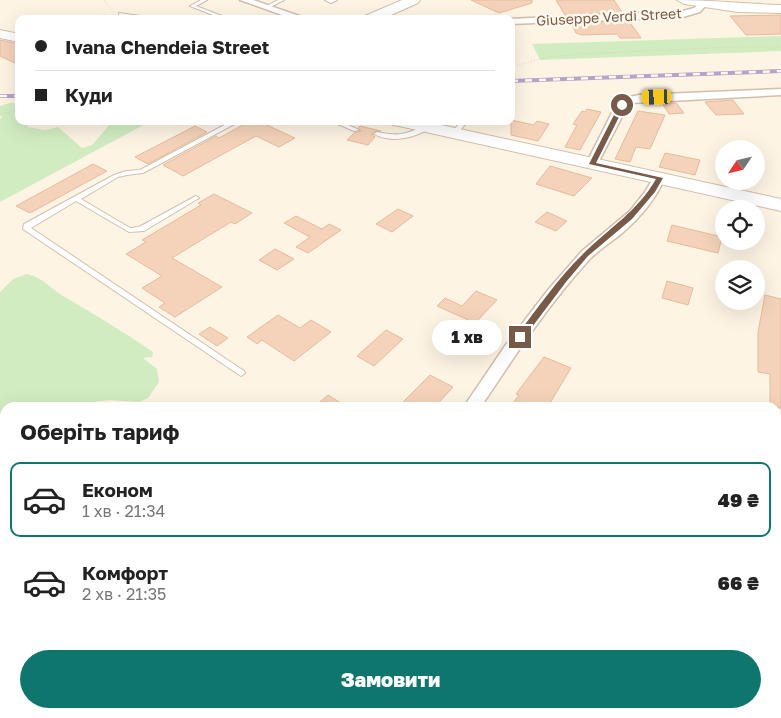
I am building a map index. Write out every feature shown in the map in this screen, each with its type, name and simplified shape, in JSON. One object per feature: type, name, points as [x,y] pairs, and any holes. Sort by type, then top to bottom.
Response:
[{"type":"main road","points":[[379,15],[413,0]]},
{"type":"main road","points":[[684,0],[738,8],[781,9]]},
{"type":"main road","points":[[0,34],[15,37]]},
{"type":"main road","points":[[417,125],[427,127],[460,127],[592,164],[781,205]]},
{"type":"street","points":[[244,0],[291,15]]},
{"type":"street","name":"Giuseppe Verdi Street","points":[[515,21],[682,14],[697,10],[702,4]]},
{"type":"street","points":[[592,164],[622,105],[628,100],[781,92]]},
{"type":"street","points":[[475,402],[540,309],[563,280],[586,255],[630,218],[649,195],[659,178]]},
{"type":"lane","points":[[205,0],[192,6],[217,15]]},
{"type":"lane","points":[[267,7],[282,0]]},
{"type":"lane","points":[[327,0],[335,0]]},
{"type":"lane","points":[[122,14],[127,15]]},
{"type":"lane","points":[[229,125],[141,172],[116,176],[28,224],[27,229],[242,372]]},
{"type":"lane","points":[[344,125],[356,130]]},
{"type":"lane","points":[[378,134],[407,136],[418,133],[427,127]]},
{"type":"lane","points":[[75,198],[129,230],[135,231],[142,229],[196,198]]},
{"type":"path","points":[[515,66],[548,57],[579,54],[672,52],[733,47],[781,47]]},
{"type":"path","points":[[0,115],[15,111]]},
{"type":"green space","points":[[781,36],[781,51],[540,60],[532,44]]},
{"type":"green space","points":[[15,103],[15,125],[28,125],[27,127],[45,130],[58,127],[82,148],[92,145],[110,125],[144,125],[0,202],[0,119],[2,117],[0,115],[0,106]]},
{"type":"green space","points":[[27,274],[43,281],[63,296],[153,352],[152,357],[143,358],[157,369],[159,382],[148,398],[139,402],[109,400],[94,402],[0,402],[0,292],[13,279]]},
{"type":"building","points":[[471,0],[532,0],[532,3],[499,13]]},
{"type":"building","points":[[556,0],[614,0],[622,12],[565,15]]},
{"type":"building","points":[[781,15],[781,34],[746,35],[730,16]]},
{"type":"building","points":[[629,21],[641,38],[620,38],[617,34],[581,35],[576,33],[571,23]]},
{"type":"building","points":[[0,40],[15,43],[15,63],[0,56]]},
{"type":"building","points":[[733,100],[744,114],[716,115],[705,102]]},
{"type":"building","points":[[662,103],[676,103],[684,113],[669,114]]},
{"type":"building","points":[[587,109],[601,112],[580,150],[565,147],[577,125],[573,124],[582,111],[585,112]]},
{"type":"building","points":[[638,111],[665,115],[650,149],[636,147],[630,162],[615,159]]},
{"type":"building","points":[[515,121],[534,125],[537,121],[549,124],[538,141],[511,135],[511,125],[515,125]]},
{"type":"building","points":[[243,125],[267,125],[295,138],[279,147],[256,136],[183,176],[163,165],[216,136],[219,138]]},
{"type":"building","points":[[195,126],[207,132],[148,164],[135,157]]},
{"type":"building","points":[[360,126],[381,131],[373,132],[372,135],[375,137],[368,145],[347,140],[354,133],[361,131],[358,128]]},
{"type":"building","points":[[665,153],[700,160],[695,175],[659,167]]},
{"type":"building","points":[[93,164],[107,171],[30,213],[16,206]]},
{"type":"building","points":[[550,166],[592,178],[574,196],[536,184]]},
{"type":"building","points":[[214,194],[252,213],[235,224],[231,222],[172,258],[222,287],[175,317],[159,307],[165,303],[142,288],[162,276],[126,254],[146,242],[142,240],[201,205],[198,203]]},
{"type":"building","points":[[398,209],[413,216],[392,232],[376,224]]},
{"type":"building","points":[[547,212],[567,221],[556,231],[535,222]]},
{"type":"building","points":[[296,216],[322,229],[329,224],[341,230],[308,253],[296,247],[310,237],[284,223]]},
{"type":"building","points":[[672,225],[715,235],[715,250],[719,250],[718,253],[667,241]]},
{"type":"building","points":[[275,249],[294,259],[277,270],[259,260]]},
{"type":"building","points":[[667,281],[693,288],[688,305],[662,298]]},
{"type":"building","points":[[476,291],[497,300],[475,323],[437,306],[445,298],[462,306]]},
{"type":"building","points":[[765,295],[781,299],[781,402],[770,402],[770,374],[758,372],[758,332],[762,310],[765,310]]},
{"type":"building","points":[[278,315],[300,328],[311,320],[331,332],[294,361],[262,340],[257,344],[247,337]]},
{"type":"building","points":[[210,327],[228,338],[217,346],[199,334]]},
{"type":"building","points":[[386,330],[403,339],[374,366],[357,356]]},
{"type":"building","points":[[544,357],[571,368],[551,402],[514,402],[519,395],[516,394]]},
{"type":"building","points":[[430,375],[453,387],[439,402],[403,402]]},
{"type":"building","points":[[328,395],[339,402],[320,402]]},
{"type":"railway","points":[[515,81],[781,71]]},
{"type":"railway","points":[[0,96],[15,96]]},
{"type":"route","points":[[520,337],[563,280],[586,255],[630,218],[645,200],[659,178],[592,164],[622,105]]}]
